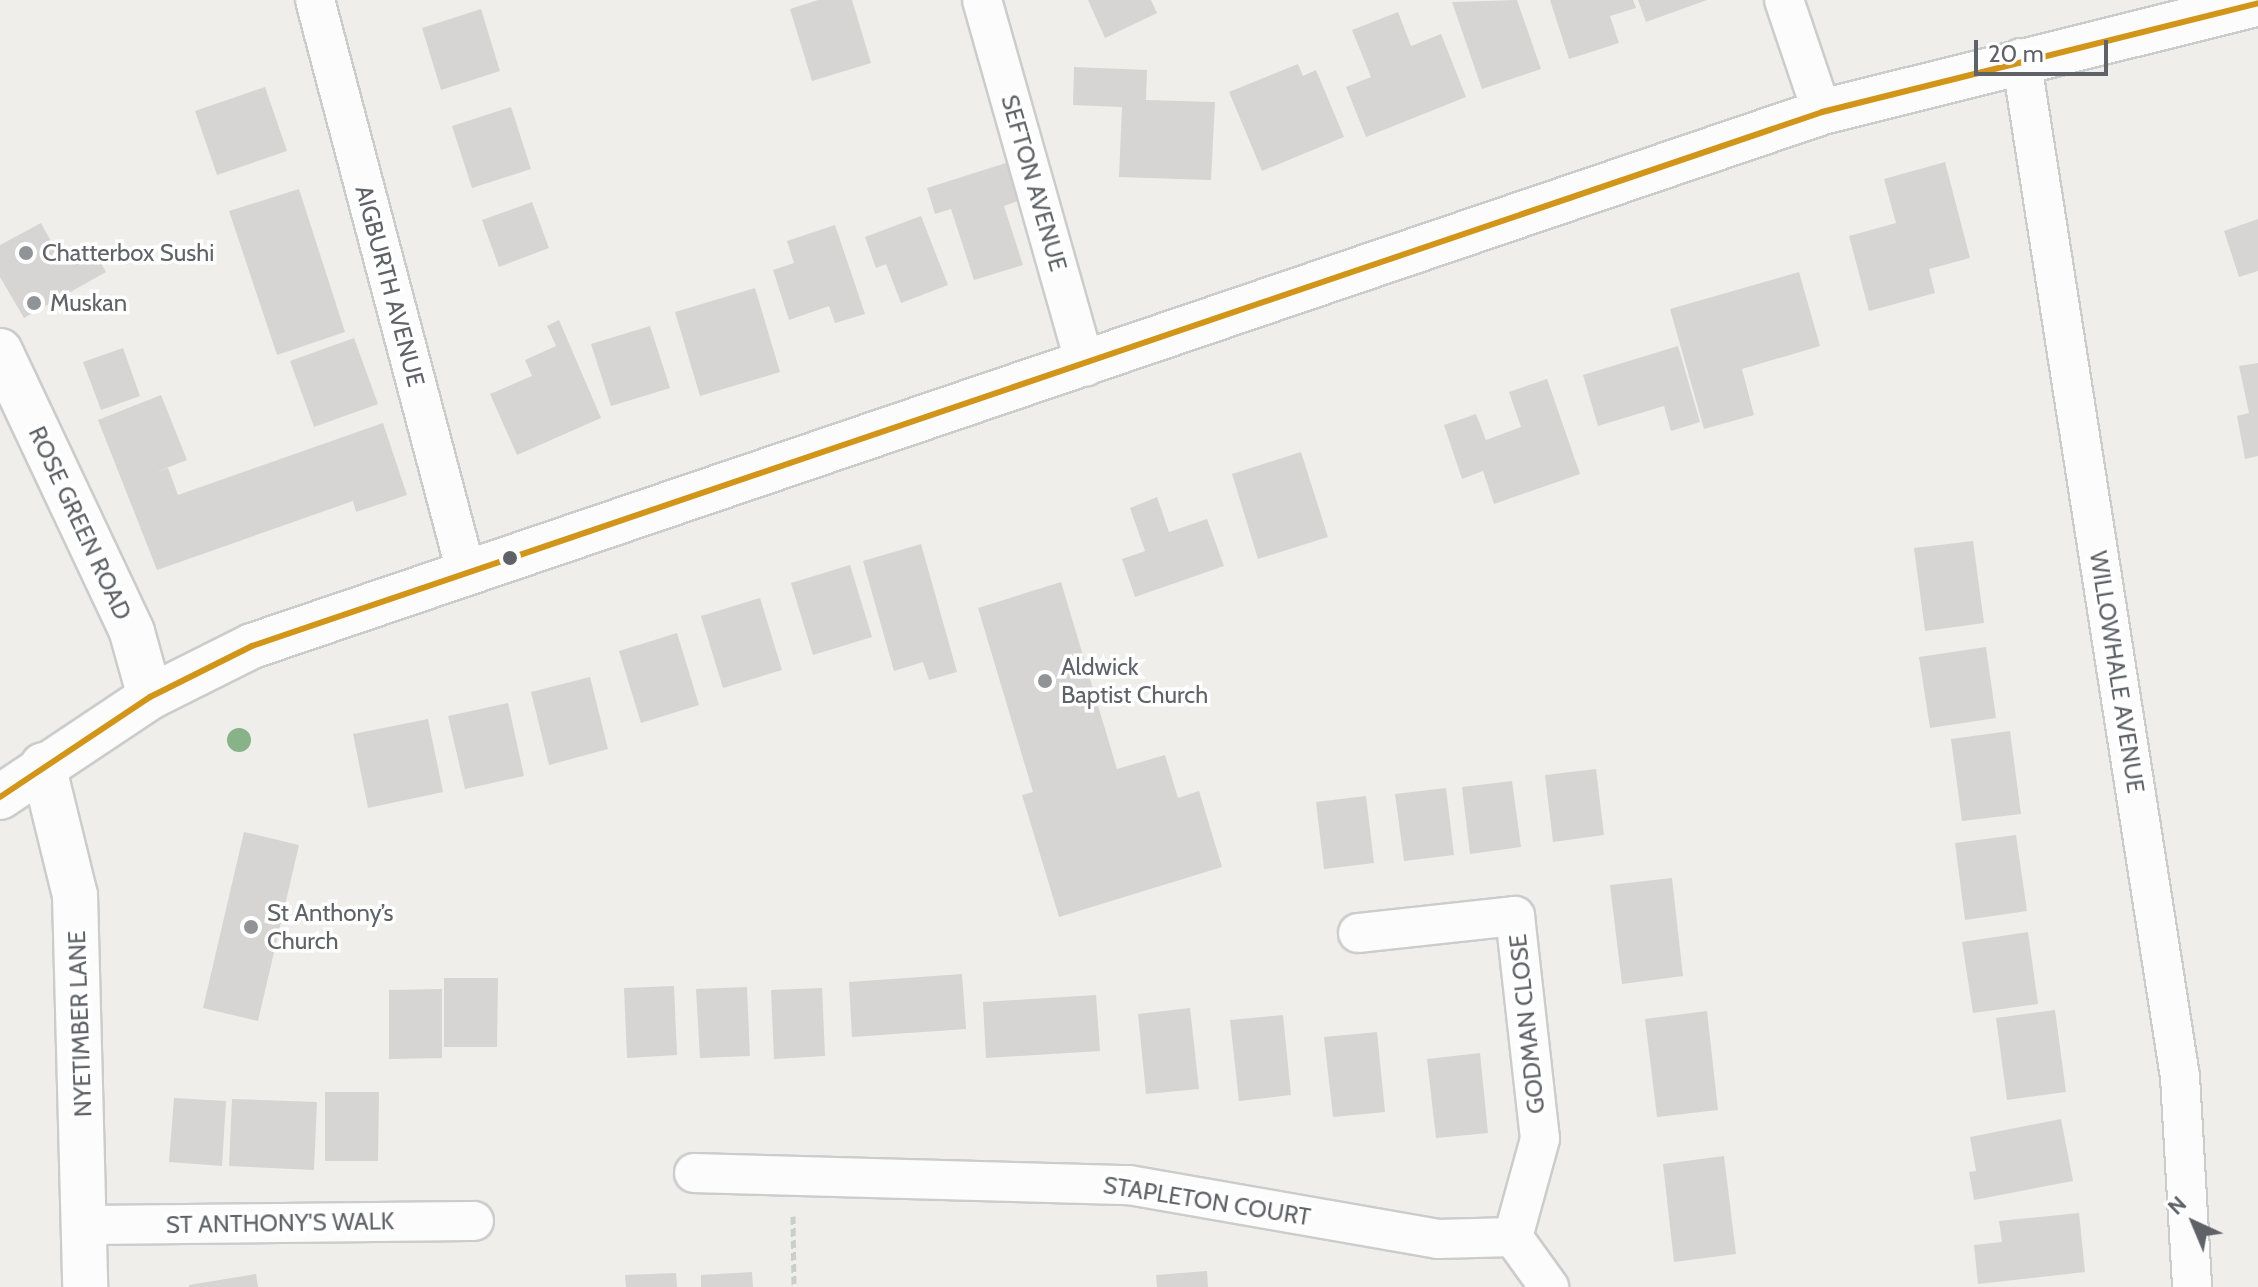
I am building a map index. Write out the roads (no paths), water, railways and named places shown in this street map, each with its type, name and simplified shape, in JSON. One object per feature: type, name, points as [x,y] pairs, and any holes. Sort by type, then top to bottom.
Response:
[{"type":"street","name":"AIGBURTH AVENUE","points":[[315,0],[466,572]]},
{"type":"street","name":"SEFTON AVENUE","points":[[982,0],[1086,367]]},
{"type":"street","points":[[1784,0],[1822,112]]},
{"type":"street","points":[[0,797],[43,765],[150,697],[252,646],[1086,367],[1822,112],[2021,58],[2252,2]]},
{"type":"street","name":"WILLOWHALE AVENUE","points":[[2021,58],[2180,1077],[2192,1287]]},
{"type":"street","name":"ROSE GREEN ROAD","points":[[0,351],[132,632],[150,697]]},
{"type":"street","name":"NYETIMBER LANE","points":[[43,765],[75,895],[87,1225],[85,1287]]},
{"type":"street","name":"GODMAN CLOSE","points":[[1358,933],[1515,916],[1540,1139],[1513,1237]]},
{"type":"street","name":"STAPLETON COURT","points":[[694,1173],[1129,1185],[1438,1239],[1513,1237]]},
{"type":"street","name":"ST ANTHONY'S WALK","points":[[87,1225],[474,1221]]},
{"type":"street","points":[[1513,1237],[1549,1287]]},
{"type":"place","name":"Chatterbox Sushi","points":[[26,253]]},
{"type":"place","name":"Muskan","points":[[34,303]]},
{"type":"place","name":"Aldwick Baptist Church","points":[[1045,681]]},
{"type":"place","name":"St Anthony’s Church","points":[[251,927]]}]
